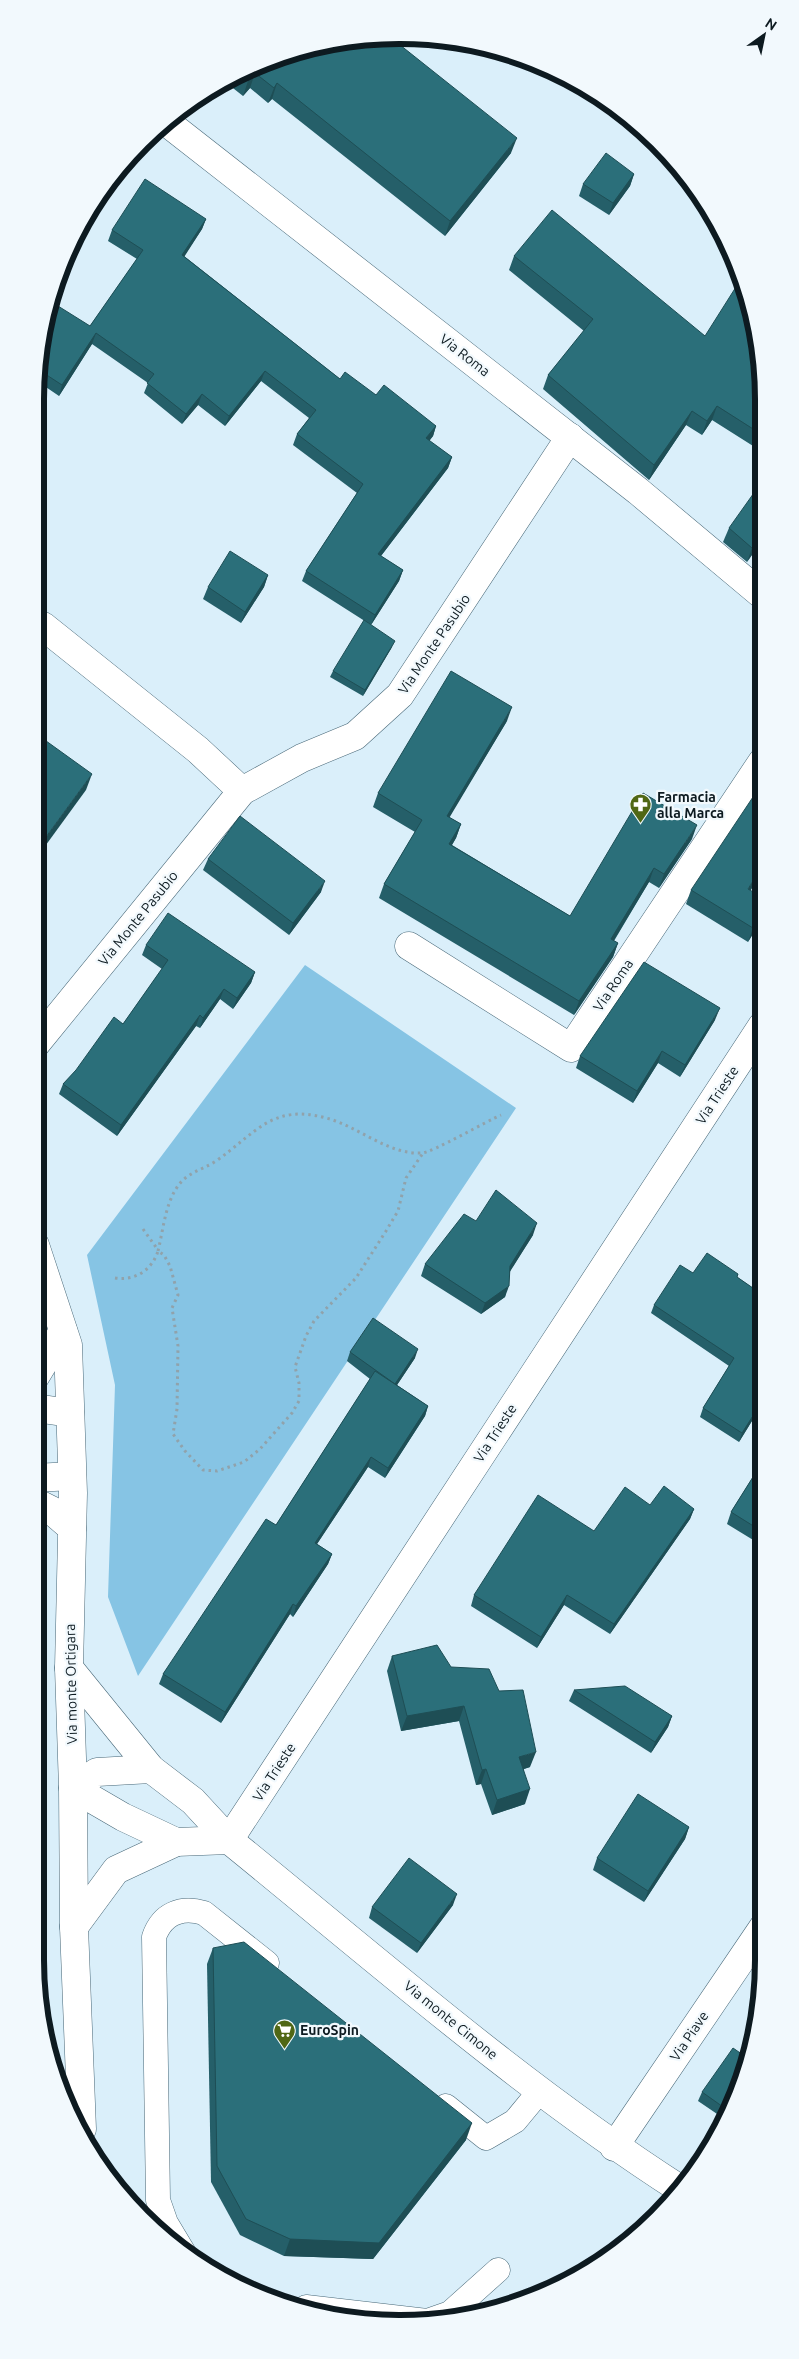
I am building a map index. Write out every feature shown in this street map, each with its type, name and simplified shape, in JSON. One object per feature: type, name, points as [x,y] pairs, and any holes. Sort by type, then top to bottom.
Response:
[{"type":"street","name":"Via Roma","points":[[172,126],[638,490],[755,589]]},
{"type":"street","name":"Via Monte Pasubio","points":[[44,1034],[242,791],[302,758],[355,736],[400,695],[570,437]]},
{"type":"street","points":[[44,627],[198,750],[242,791]]},
{"type":"street","name":"Via Roma","points":[[410,946],[571,1048],[755,772]]},
{"type":"street","name":"Via Trieste","points":[[229,1840],[755,1037]]},
{"type":"street","name":"Via monte Ortigara","points":[[44,1273],[68,1345],[72,1476],[69,1668],[73,1788],[74,1927],[82,2120]]},
{"type":"street","points":[[44,1362],[63,1331]]},
{"type":"street","points":[[44,1409],[70,1413]]},
{"type":"street","points":[[44,1478],[72,1476]]},
{"type":"street","points":[[44,1506],[72,1528]]},
{"type":"street","name":"Via monte Cimone","points":[[69,1668],[151,1769],[193,1801],[229,1840],[539,2092],[614,2147],[674,2185]]},
{"type":"street","points":[[151,1769],[97,1772],[73,1788],[123,1817],[176,1842]]},
{"type":"street","points":[[74,1927],[116,1870],[176,1842],[229,1840]]},
{"type":"street","name":"Via Piave","points":[[614,2147],[755,1939]]},
{"type":"lane","points":[[172,2233],[166,2223],[158,2200],[154,1937],[158,1927],[164,1919],[183,1910],[194,1910],[204,1913],[280,1974]]},
{"type":"lane","points":[[425,2089],[486,2138],[515,2121],[539,2092]]},
{"type":"lane","points":[[452,2311],[498,2270]]},
{"type":"path","points":[[115,1278],[134,1278],[154,1262],[170,1202],[186,1175],[214,1162],[259,1126],[298,1112],[328,1118],[400,1150],[423,1153]]},
{"type":"path","points":[[142,1229],[158,1251],[164,1255],[170,1266],[178,1295],[172,1308],[178,1346],[177,1409],[174,1434],[193,1462],[203,1470],[217,1470],[244,1462],[260,1449],[292,1413],[299,1401],[299,1383],[295,1367],[306,1336],[314,1321],[356,1278],[398,1211],[406,1178],[423,1153],[501,1114]]},
{"type":"shaded area","points":[[305,965],[516,1108],[138,1676],[108,1597],[115,1385],[87,1255]]},
{"type":"building","points":[[399,44],[517,138],[450,221],[277,83],[274,88],[256,74],[307,56],[358,47]]},
{"type":"building","points":[[606,153],[634,174],[613,203],[583,184]]},
{"type":"building","points":[[145,179],[206,219],[182,255],[340,379],[345,372],[376,395],[384,385],[436,426],[426,438],[452,457],[378,554],[403,570],[375,615],[306,571],[363,484],[297,434],[316,410],[265,371],[229,416],[202,394],[186,414],[147,383],[154,374],[96,333],[62,385],[45,374],[51,330],[58,306],[90,326],[143,250],[112,230]]},
{"type":"building","points":[[552,210],[705,336],[736,286],[743,307],[752,353],[755,430],[717,406],[707,421],[692,411],[654,465],[548,375],[593,319],[514,256]]},
{"type":"building","points":[[755,491],[755,544],[752,548],[729,528]]},
{"type":"building","points":[[230,551],[268,575],[245,612],[208,587]]},
{"type":"building","points":[[364,620],[395,641],[365,690],[333,671]]},
{"type":"building","points":[[451,671],[512,707],[447,816],[461,824],[449,844],[570,916],[643,793],[697,825],[664,874],[654,868],[611,939],[618,943],[579,1001],[384,884],[422,820],[378,793]]},
{"type":"building","points":[[44,739],[92,774],[44,840]]},
{"type":"building","points":[[755,794],[755,878],[748,889],[755,893],[755,925],[753,928],[691,890]]},
{"type":"building","points":[[240,816],[325,881],[293,923],[208,859]]},
{"type":"building","points":[[168,913],[255,972],[237,998],[224,989],[203,1018],[200,1015],[121,1125],[63,1084],[76,1070],[114,1017],[123,1024],[168,960],[146,945]]},
{"type":"building","points":[[644,962],[720,1008],[685,1065],[662,1051],[637,1091],[580,1056]]},
{"type":"building","points":[[496,1190],[537,1223],[510,1266],[509,1286],[485,1303],[425,1264],[464,1214],[476,1221]]},
{"type":"building","points":[[707,1253],[738,1274],[737,1277],[755,1289],[755,1413],[742,1433],[703,1408],[734,1358],[654,1305],[680,1265],[693,1273]]},
{"type":"building","points":[[373,1318],[418,1349],[395,1384],[350,1352]]},
{"type":"building","points":[[375,1371],[428,1406],[388,1468],[371,1457],[315,1543],[332,1554],[296,1606],[293,1604],[225,1712],[163,1674],[266,1519],[276,1525]]},
{"type":"building","points":[[755,1474],[755,1527],[731,1512]]},
{"type":"building","points":[[664,1486],[694,1509],[614,1624],[567,1595],[541,1637],[474,1595],[538,1495],[594,1531],[625,1487],[650,1505]]},
{"type":"building","points":[[437,1645],[451,1667],[489,1669],[499,1691],[523,1690],[536,1752],[519,1757],[530,1789],[497,1800],[486,1769],[482,1770],[464,1706],[407,1716],[392,1656]]},
{"type":"building","points":[[625,1686],[672,1716],[655,1742],[574,1690]]},
{"type":"building","points":[[638,1794],[689,1827],[648,1891],[597,1858]]},
{"type":"building","points":[[409,1858],[457,1894],[421,1943],[372,1907]]},
{"type":"building","name":"EuroSpin","points":[[244,1942],[472,2123],[379,2243],[290,2239],[246,2219],[217,2166],[213,1948]]},
{"type":"building","points":[[733,2048],[742,2054],[723,2107],[702,2092]]},
{"type":"place","name":"Farmacia alla Marca","points":[[641,824]]},
{"type":"place","name":"EuroSpin","points":[[284,2049]]}]
